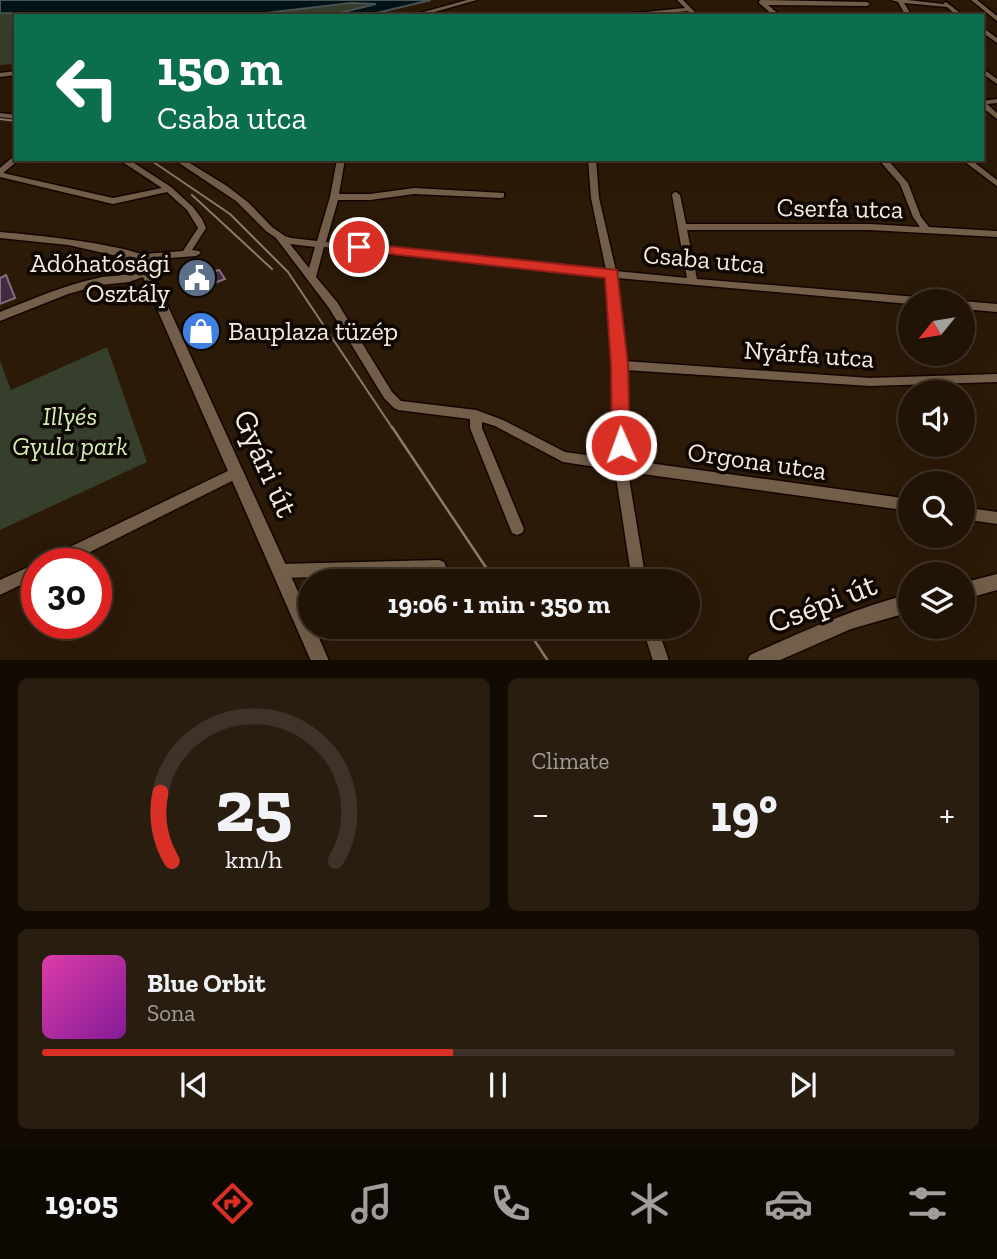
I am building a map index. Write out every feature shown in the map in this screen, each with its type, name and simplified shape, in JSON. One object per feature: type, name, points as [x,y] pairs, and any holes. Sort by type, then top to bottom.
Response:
[{"type":"street","points":[[420,14],[474,0]]},
{"type":"street","points":[[680,0],[693,14]]},
{"type":"street","points":[[898,0],[944,3],[958,14]]},
{"type":"street","points":[[974,0],[997,19]]},
{"type":"street","points":[[760,2],[867,4]]},
{"type":"street","points":[[760,2],[775,14]]},
{"type":"street","points":[[636,14],[687,10]]},
{"type":"street","points":[[0,174],[14,161]]},
{"type":"street","points":[[125,161],[178,197],[202,223],[201,232],[187,253],[145,263],[129,278]]},
{"type":"street","points":[[180,161],[232,193],[254,211],[311,277]]},
{"type":"street","points":[[311,277],[334,197],[341,161]]},
{"type":"street","points":[[592,161],[595,198],[612,274],[619,365],[621,464],[637,569]]},
{"type":"street","points":[[884,161],[904,183],[917,217],[928,231]]},
{"type":"street","points":[[968,161],[997,184]]},
{"type":"street","points":[[0,174],[113,201],[167,190]]},
{"type":"street","points":[[334,197],[370,197],[414,191],[500,195]]},
{"type":"street","points":[[676,195],[693,282]]},
{"type":"street","name":"Cserfa utca","points":[[683,227],[846,227],[997,234]]},
{"type":"street","points":[[0,235],[68,242],[130,255],[145,263]]},
{"type":"street","name":"Csaba utca","points":[[280,238],[612,274],[898,299]]},
{"type":"street","points":[[85,246],[113,270],[154,291]]},
{"type":"street","points":[[0,317],[113,270],[130,255]]},
{"type":"street","name":"Gyári út","points":[[145,263],[154,291],[175,331],[320,660]]},
{"type":"street","name":"Orgona utca","points":[[311,277],[333,305],[388,395],[398,405],[476,415],[499,423],[562,457],[898,503]]},
{"type":"street","points":[[975,306],[997,308]]},
{"type":"street","name":"Nyárfa utca","points":[[619,365],[870,382],[997,378]]},
{"type":"street","points":[[476,415],[476,428],[517,529]]},
{"type":"street","points":[[83,548],[236,473]]},
{"type":"street","points":[[975,515],[997,518]]},
{"type":"street","points":[[280,571],[439,567]]},
{"type":"street","points":[[0,588],[21,578]]},
{"type":"street","points":[[975,588],[997,582]]},
{"type":"street","name":"Csépi út","points":[[756,660],[843,624],[898,605]]},
{"type":"street","points":[[654,639],[661,660]]},
{"type":"green space","points":[[0,0],[431,0],[372,14],[14,14],[14,64],[0,65]]},
{"type":"green space","name":"Illyés Gyula park","points":[[107,347],[147,462],[0,530],[0,361],[11,390]]},
{"type":"shaded area","points":[[0,0],[431,0],[372,14],[335,14],[376,4],[351,3],[266,13],[0,13]]},
{"type":"building","name":"Adóhatósági Osztály","points":[[219,270],[225,279],[196,290],[187,279]]},
{"type":"building","points":[[6,275],[15,298],[0,304],[0,278]]},
{"type":"tram line","points":[[0,119],[14,121]]},
{"type":"tram line","points":[[152,161],[230,214],[288,272],[393,429]]},
{"type":"tram line","points":[[192,195],[272,269]]},
{"type":"tram line","points":[[392,427],[487,569]]},
{"type":"tram line","points":[[534,639],[547,660]]},
{"type":"place","name":"Adóhatósági Osztály","points":[[197,278]]},
{"type":"place","name":"Bauplaza tüzép","points":[[201,331]]},
{"type":"route","points":[[359,247],[612,274],[619,365],[621,445]]}]
